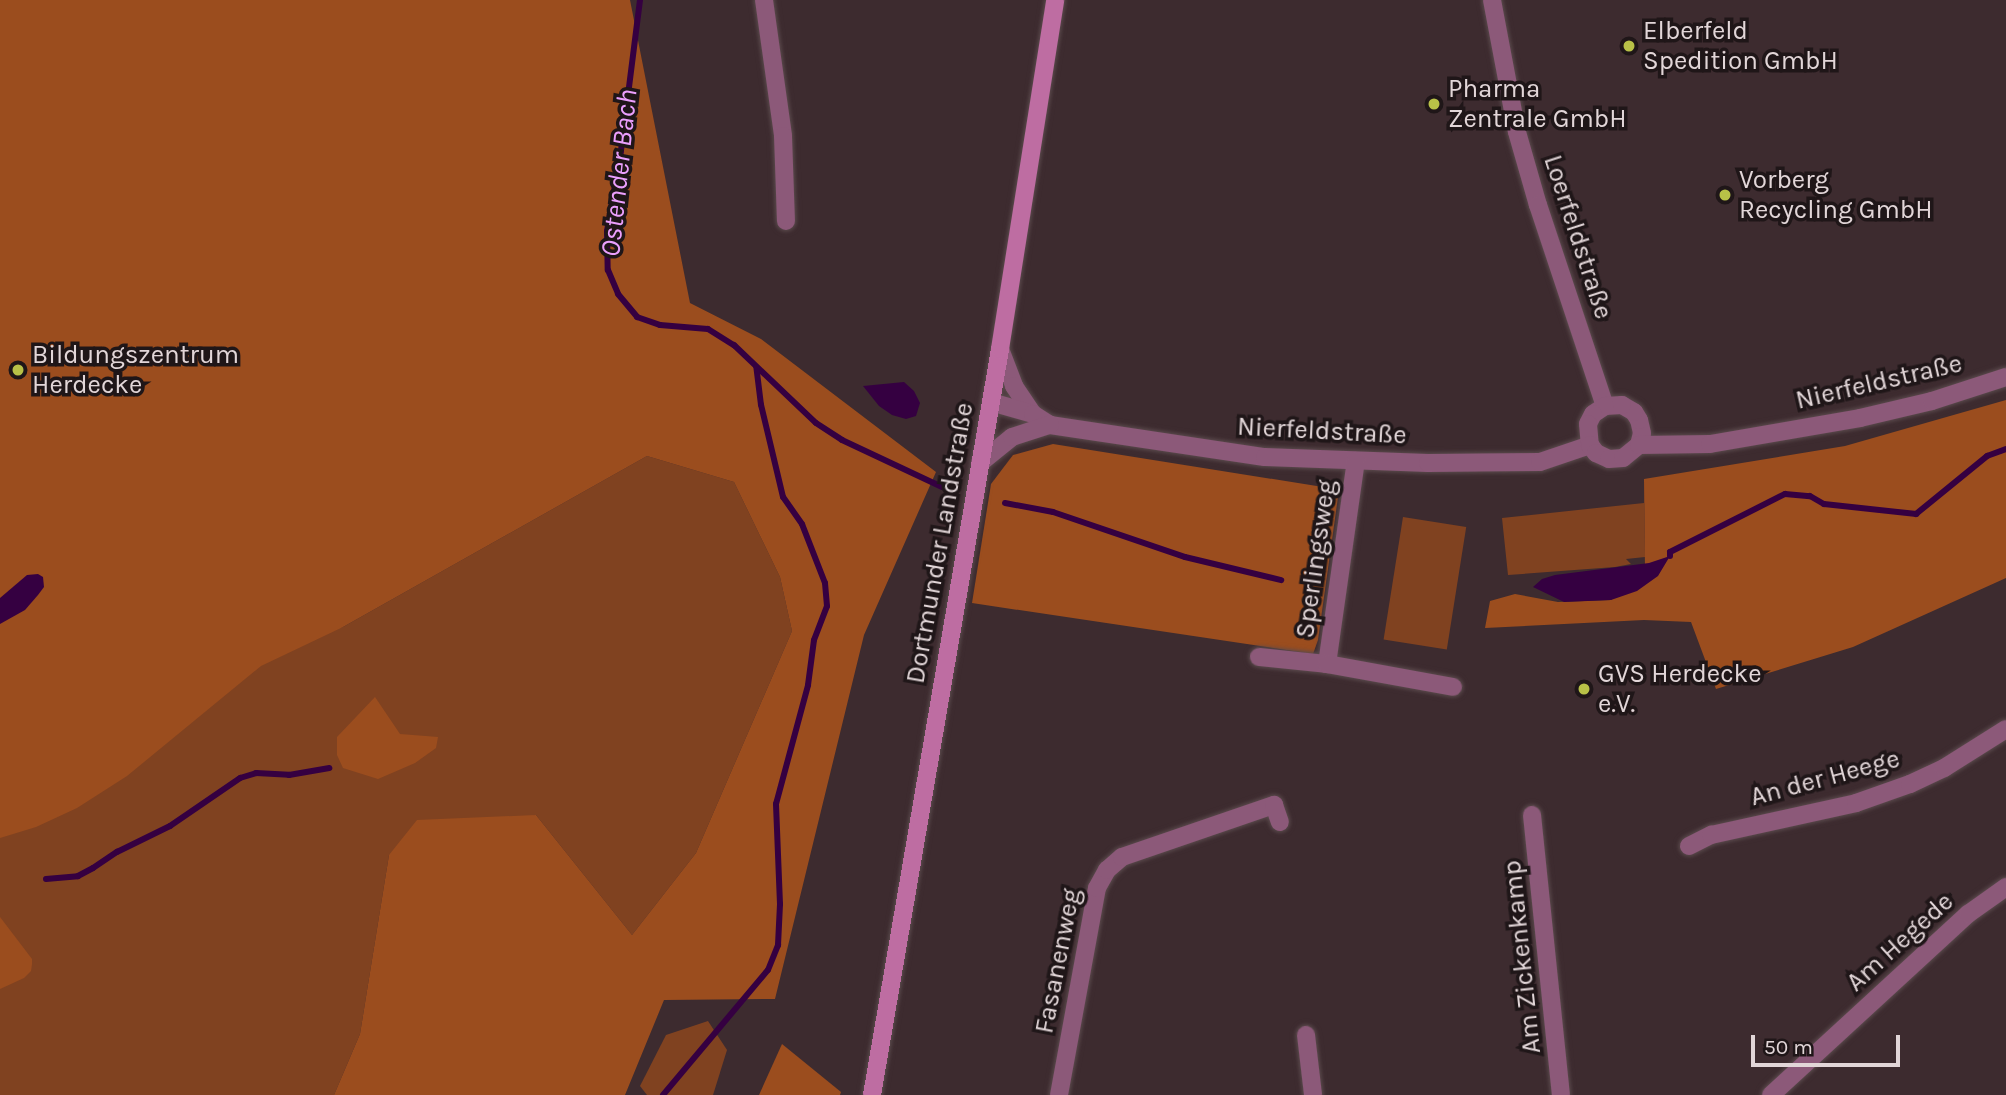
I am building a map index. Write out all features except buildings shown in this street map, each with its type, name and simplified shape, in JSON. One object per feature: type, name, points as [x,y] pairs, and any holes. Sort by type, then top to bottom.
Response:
[{"type":"main road","name":"Dortmunder Landstraße","points":[[872,1095],[1000,349],[1055,0]]},
{"type":"street","points":[[764,0],[783,136],[786,221]]},
{"type":"street","name":"Loerfeldstraße","points":[[1492,0],[1517,132],[1538,205],[1605,406]]},
{"type":"street","name":"Nierfeldstraße","points":[[1000,349],[1014,386],[1033,414]]},
{"type":"street","name":"Nierfeldstraße","points":[[991,402],[1033,414],[1050,425],[1265,457],[1356,461],[1540,462],[1590,444],[1596,453],[1609,459],[1623,458],[1639,445],[1710,444],[1782,432],[1932,401],[2006,377]]},
{"type":"street","points":[[1590,444],[1588,424],[1593,414],[1605,406],[1622,405],[1634,412],[1640,420],[1642,433],[1639,445]]},
{"type":"street","name":"Nierfeldstraße","points":[[980,463],[1012,437],[1050,425]]},
{"type":"street","name":"Sperlingsweg","points":[[1327,664],[1356,461]]},
{"type":"street","name":"Sperlingsweg","points":[[1259,657],[1327,664],[1453,687]]},
{"type":"street","name":"An der Heege","points":[[1689,846],[1712,835],[1829,810],[1910,784],[1944,768],[2006,729]]},
{"type":"street","name":"Fasanenweg","points":[[1059,1095],[1097,888],[1107,870],[1122,857],[1274,805],[1280,822]]},
{"type":"street","name":"Am Zickenkamp","points":[[1532,815],[1562,1095]]},
{"type":"street","name":"Am Hegede","points":[[1771,1095],[1968,914],[2006,887]]},
{"type":"street","points":[[1306,1035],[1313,1095]]},
{"type":"shaded area","points":[[0,0],[630,0],[690,303],[761,339],[936,472],[864,635],[775,999],[664,1000],[625,1095],[334,1095],[360,1034],[389,855],[417,820],[536,815],[632,935],[696,853],[792,631],[780,577],[734,482],[647,456],[343,627],[261,666],[127,776],[77,808],[36,827],[0,838]]},
{"type":"shaded area","points":[[904,382],[914,391],[920,403],[916,416],[906,419],[892,415],[879,406],[863,386]]},
{"type":"shaded area","points":[[2006,400],[2006,578],[1853,647],[1716,689],[1691,622],[1644,620],[1485,628],[1490,601],[1515,594],[1558,602],[1611,600],[1645,570],[1644,479],[1845,446]]},
{"type":"shaded area","points":[[1053,444],[1323,487],[1338,497],[1318,640],[1313,654],[972,603],[991,484],[1013,455]]},
{"type":"shaded area","points":[[647,456],[734,482],[780,577],[792,631],[696,853],[632,935],[536,815],[389,855],[360,1034],[334,1095],[0,1095],[0,833],[231,650],[343,627]]},
{"type":"shaded area","points":[[1644,503],[1645,557],[1626,559],[1631,564],[1615,567],[1508,575],[1502,518]]},
{"type":"shaded area","points":[[1403,517],[1466,527],[1447,649],[1384,639]]},
{"type":"shaded area","points":[[1670,556],[1658,576],[1637,591],[1611,600],[1564,602],[1533,587],[1542,579],[1555,575],[1649,563]]},
{"type":"shaded area","points":[[38,574],[43,577],[44,587],[38,595],[25,610],[0,624],[0,598],[27,575]]},
{"type":"shaded area","points":[[375,697],[400,734],[438,737],[436,748],[415,763],[378,779],[343,768],[337,755],[337,737]]},
{"type":"shaded area","points":[[0,917],[32,959],[32,964],[31,971],[24,978],[0,989]]},
{"type":"shaded area","points":[[708,1021],[727,1050],[713,1095],[647,1095],[640,1086],[666,1035]]},
{"type":"shaded area","points":[[782,1044],[841,1092],[840,1095],[759,1095]]},
{"type":"waterway","name":"Ostender Bach","points":[[640,0],[621,151],[607,231],[608,270],[618,294],[637,317],[660,325],[708,329],[734,345],[816,423],[842,440],[942,487]]},
{"type":"waterway","points":[[663,1095],[768,970],[778,945],[780,904],[776,804],[808,685],[814,640],[827,606],[825,583],[802,524],[783,497],[761,405],[756,367]]},
{"type":"waterway","points":[[1670,556],[1670,552],[1785,494],[1810,496],[1824,504],[1916,514],[1987,456],[2006,449]]},
{"type":"waterway","points":[[1005,503],[1053,512],[1185,557],[1281,580]]},
{"type":"waterway","points":[[46,879],[78,876],[117,852],[170,826],[240,778],[256,773],[289,775],[329,768]]},
{"type":"place","name":"Elberfeld Spedition GmbH","points":[[1629,46]]},
{"type":"place","name":"Pharma Zentrale GmbH","points":[[1434,104]]},
{"type":"place","name":"Vorberg Recycling GmbH","points":[[1725,195]]},
{"type":"place","name":"Bildungszentrum Herdecke","points":[[18,370]]},
{"type":"place","name":"GVS Herdecke e.V.","points":[[1584,689]]}]
